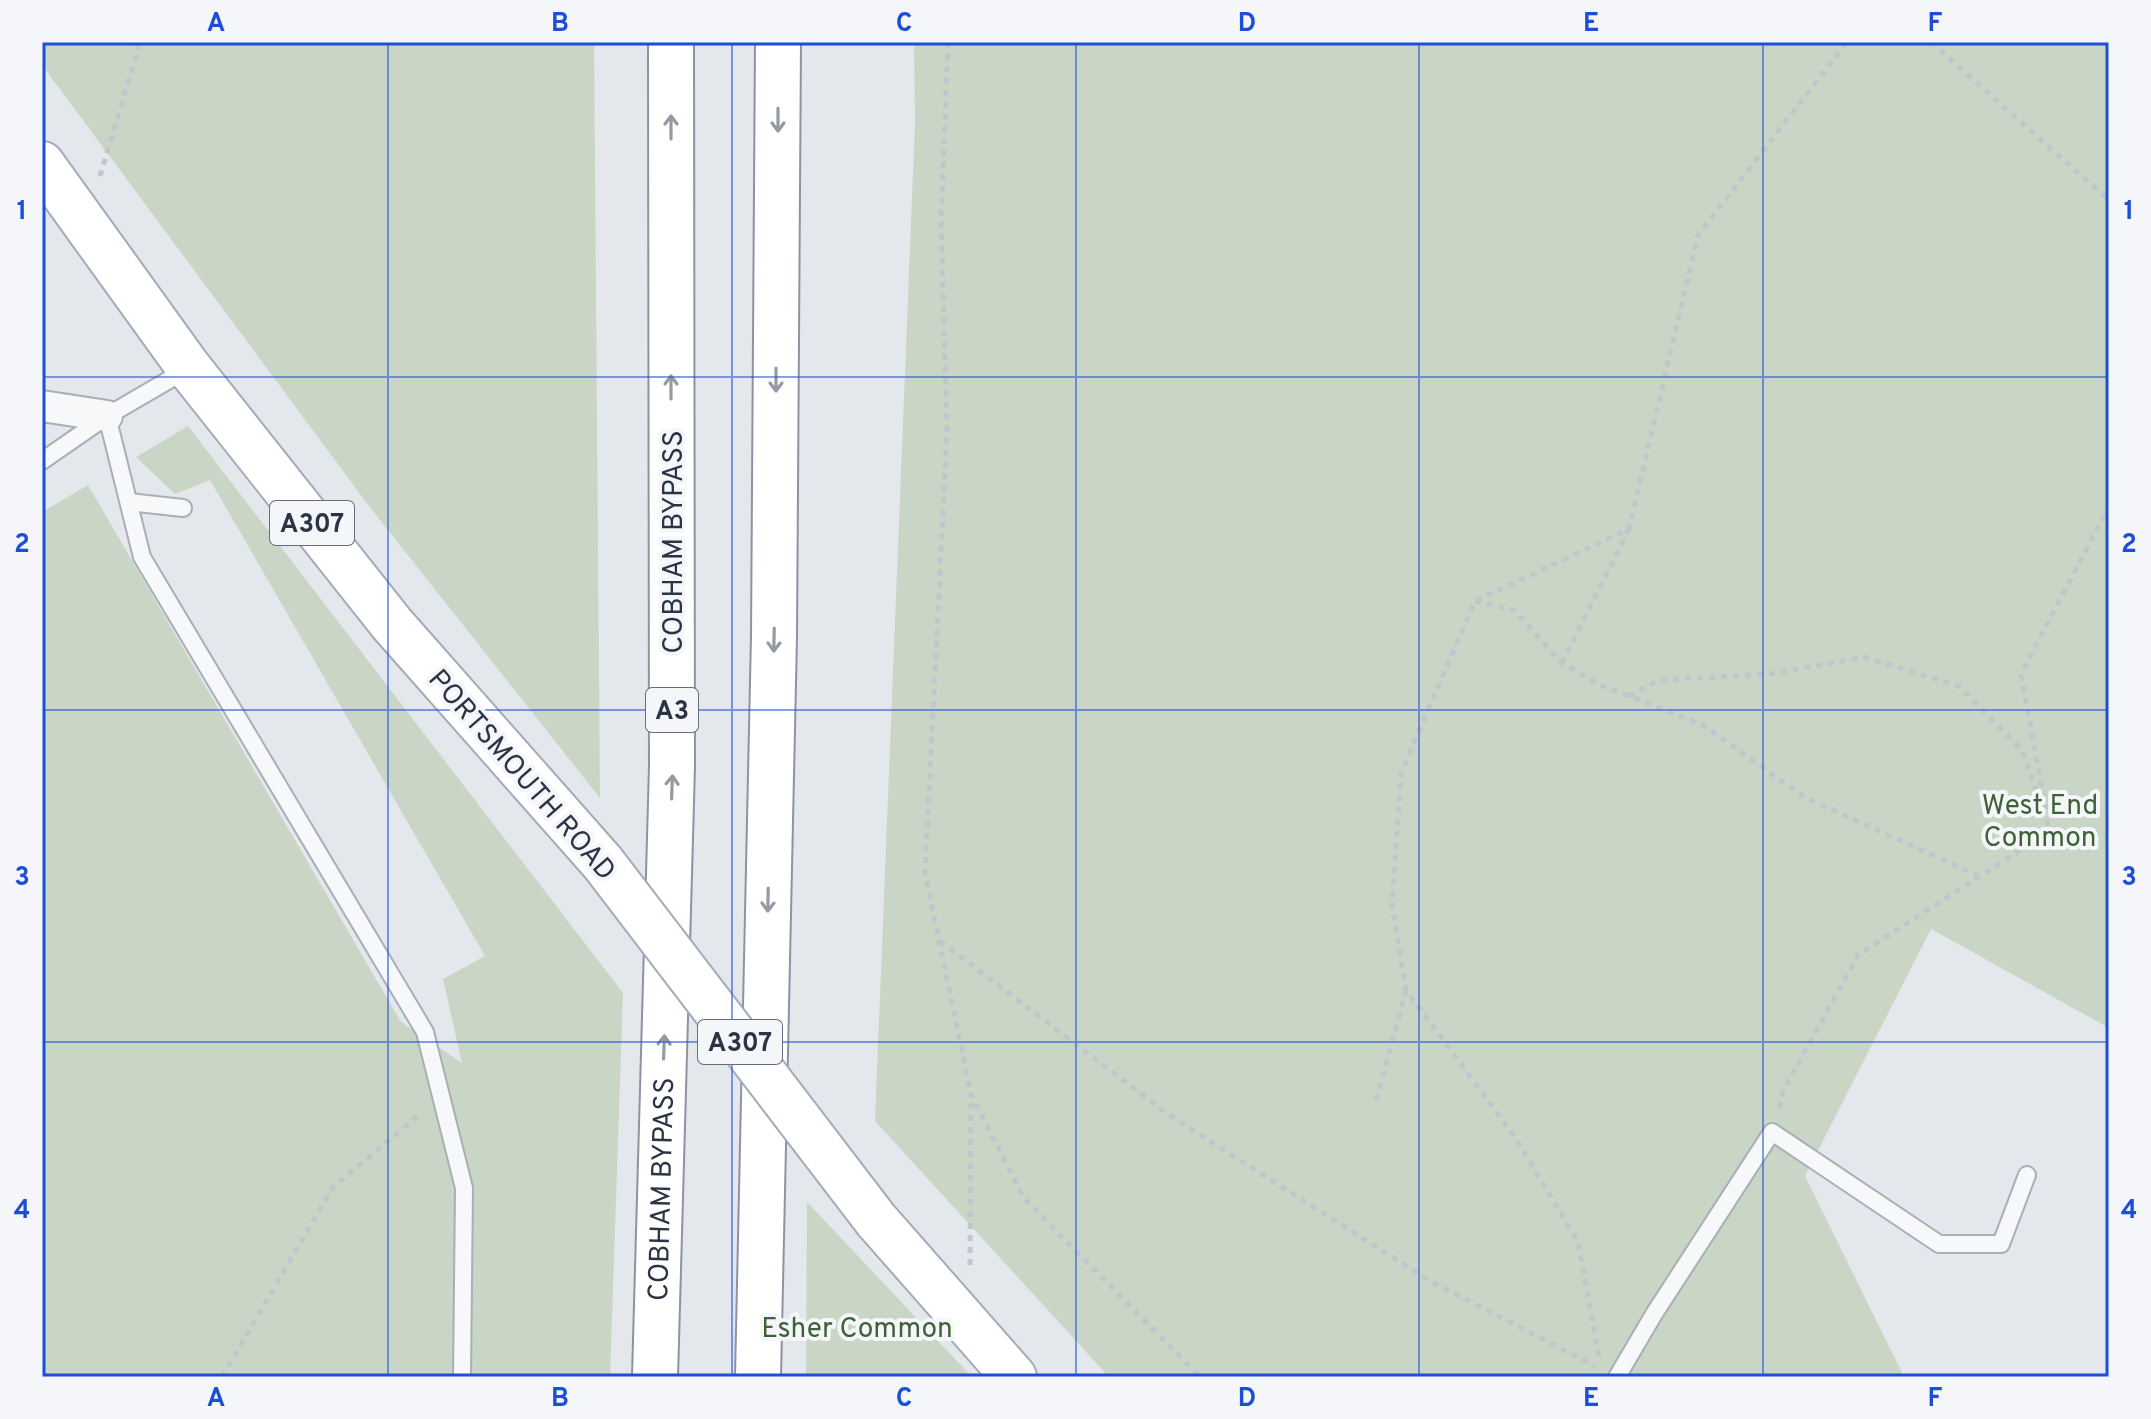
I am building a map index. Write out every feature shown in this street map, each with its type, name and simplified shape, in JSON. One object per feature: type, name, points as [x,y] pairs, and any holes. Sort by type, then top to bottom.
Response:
[{"type":"main road","name":"COBHAM BYPASS","points":[[655,1377],[672,766],[671,42]]},
{"type":"main road","points":[[758,1377],[773,652],[778,42]]},
{"type":"main road","name":"PORTSMOUTH ROAD","points":[[42,164],[189,368],[392,624],[603,863],[876,1220],[1014,1377]]},
{"type":"street","points":[[42,406],[107,416]]},
{"type":"lane","points":[[42,461],[107,416],[189,368]]},
{"type":"lane","points":[[107,416],[142,557],[425,1032],[464,1188],[462,1377]]},
{"type":"lane","points":[[129,502],[183,508]]},
{"type":"lane","points":[[1617,1377],[1654,1314],[1772,1132],[1939,1244],[2001,1244],[2027,1175]]},
{"type":"path","points":[[84,222],[140,42]]},
{"type":"path","points":[[948,42],[941,220],[947,433],[925,873],[971,1094],[972,1209],[967,1324]]},
{"type":"path","points":[[1562,663],[1629,529],[1698,235],[1847,42]]},
{"type":"path","points":[[1931,42],[2109,200]]},
{"type":"path","points":[[2050,831],[2021,674],[2109,506]]},
{"type":"path","points":[[1376,1100],[1406,990],[1392,905],[1401,773],[1475,601],[1629,529]]},
{"type":"path","points":[[1475,601],[1514,610],[1562,663],[1598,684],[1703,725],[1804,797],[1979,876]]},
{"type":"path","points":[[1629,696],[1659,680],[1770,674],[1864,657],[1959,686],[2022,750],[2050,831]]},
{"type":"path","points":[[1772,1132],[1783,1091],[1858,955],[1919,919],[2050,831],[2109,833]]},
{"type":"path","points":[[939,941],[1169,1115],[1430,1281],[1602,1369],[1578,1242],[1515,1137],[1406,990]]},
{"type":"path","points":[[971,1094],[1024,1198],[1200,1377]]},
{"type":"path","points":[[222,1377],[333,1187],[422,1113]]},
{"type":"green space","points":[[42,42],[594,42],[600,798],[369,506],[42,65]]},
{"type":"green space","name":"West End Common","points":[[914,42],[2109,42],[2109,1028],[1931,929],[1805,1176],[1904,1377],[1109,1377],[875,1121],[915,123]]},
{"type":"green space","points":[[188,426],[623,993],[610,1377],[42,1377],[42,512],[88,485],[401,1022],[462,1063],[443,979],[485,956],[210,480],[175,494],[136,457]]},
{"type":"green space","name":"Esher Common","points":[[807,1202],[972,1377],[806,1377]]}]
